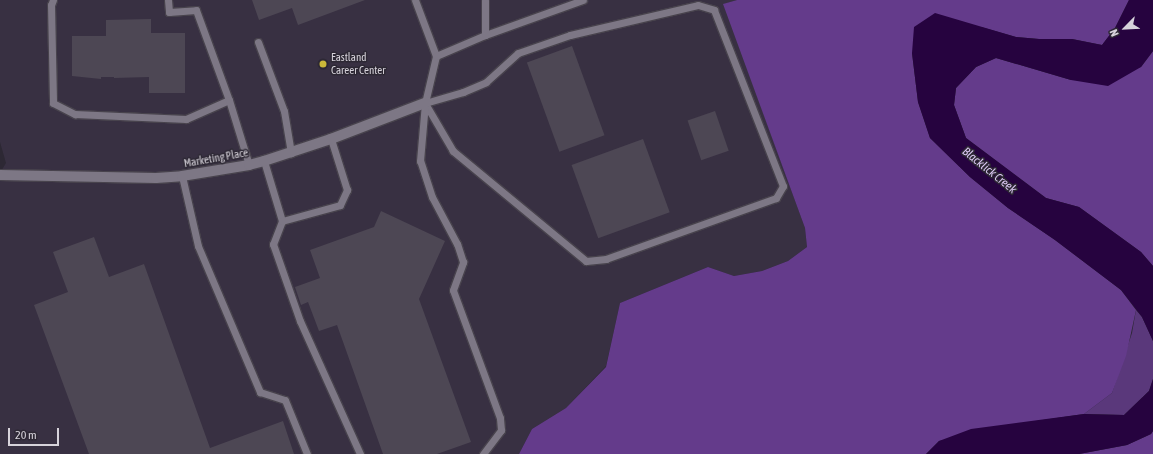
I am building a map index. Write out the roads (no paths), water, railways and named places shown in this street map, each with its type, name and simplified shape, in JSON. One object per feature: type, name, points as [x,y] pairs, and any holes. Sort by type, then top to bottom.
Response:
[{"type":"street","name":"Marketing Place","points":[[0,175],[156,178],[182,176],[249,165],[291,153],[425,103]]},
{"type":"lane","points":[[53,0],[51,5],[53,103],[75,114],[186,120],[229,100]]},
{"type":"lane","points":[[168,0],[169,12],[196,10],[229,100],[249,165]]},
{"type":"lane","points":[[415,0],[436,56],[425,103],[420,161],[432,197],[458,244],[463,262],[453,290],[500,418],[501,430],[483,454]]},
{"type":"lane","points":[[485,0],[485,34]]},
{"type":"lane","points":[[436,56],[485,34],[582,0]]},
{"type":"lane","points":[[698,5],[714,10],[783,186],[776,198],[606,259],[586,261],[453,151],[425,103],[463,92],[486,82],[518,53],[570,35],[698,5]]},
{"type":"lane","points":[[258,42],[284,111],[291,153]]},
{"type":"lane","points":[[282,221],[340,205],[347,190],[330,139]]},
{"type":"lane","points":[[264,161],[282,221],[273,244],[300,321],[360,454]]},
{"type":"lane","points":[[182,176],[198,246],[260,392],[285,400],[307,454]]},
{"type":"water","name":"Blacklick Creek","points":[[1129,0],[1153,0],[1153,51],[1141,67],[1108,86],[1071,80],[996,58],[976,67],[956,88],[954,105],[966,138],[1046,198],[1079,207],[1141,252],[1153,266],[1153,341],[1142,317],[1121,290],[1055,240],[1008,208],[970,177],[930,138],[918,102],[912,53],[914,27],[935,13],[1016,37],[1072,39],[1102,45],[1115,28]]},
{"type":"water","points":[[1153,379],[1153,431],[1151,434],[1127,445],[1079,454],[926,454],[939,441],[971,429],[1084,414],[1124,415],[1149,391]]},
{"type":"place","name":"Eastland Career Center","points":[[323,64]]}]
